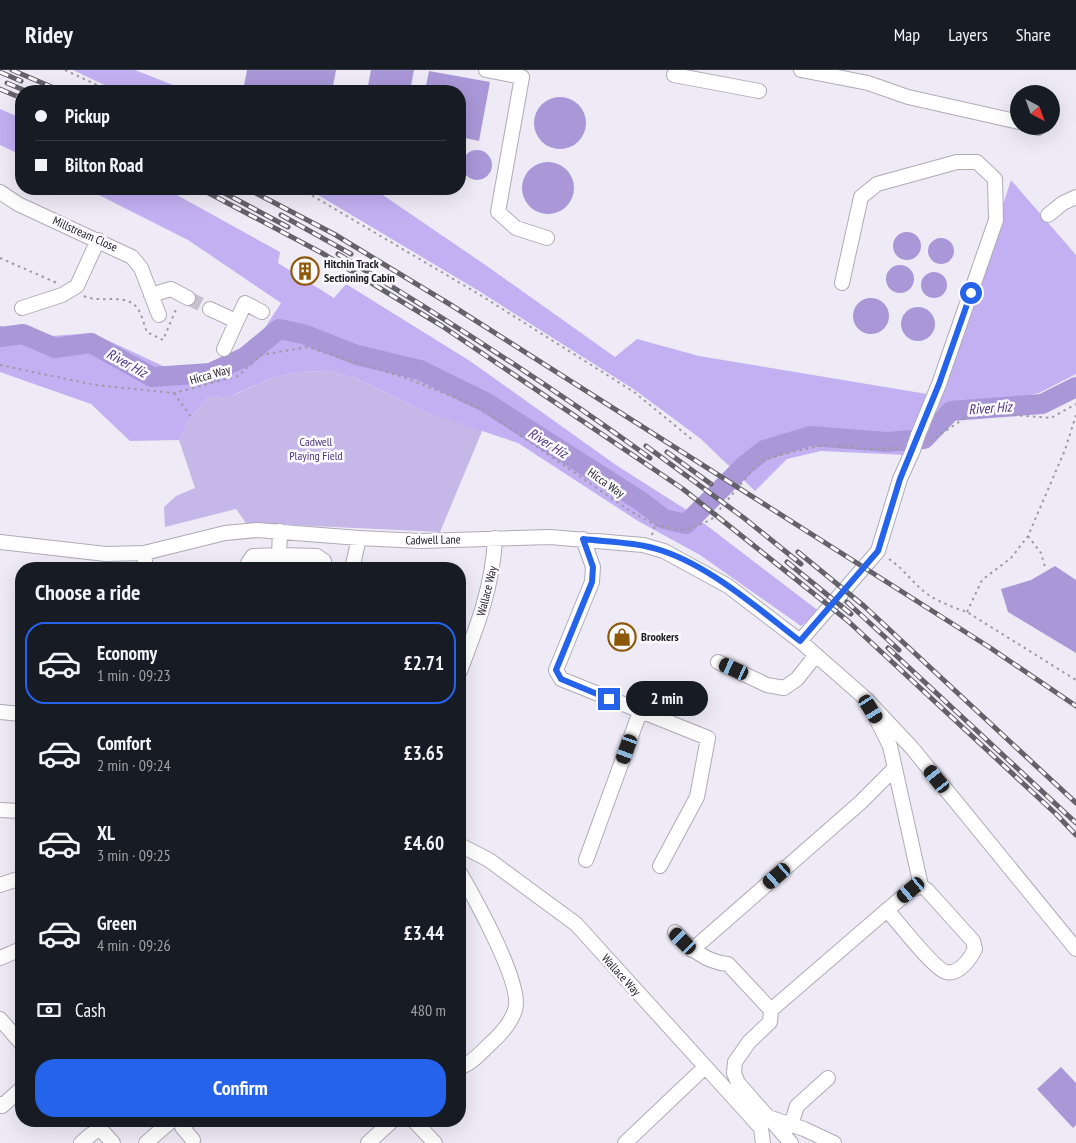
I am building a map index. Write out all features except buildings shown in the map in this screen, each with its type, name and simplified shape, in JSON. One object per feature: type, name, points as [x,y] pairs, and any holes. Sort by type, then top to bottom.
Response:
[{"type":"street","points":[[486,70],[522,77],[498,212],[516,228],[547,238]]},
{"type":"street","points":[[801,70],[868,83],[908,97],[1010,120]]},
{"type":"street","points":[[674,75],[715,76],[759,91]]},
{"type":"street","points":[[800,641],[878,551],[909,449],[924,438],[939,384],[996,220],[995,179],[977,162],[957,162],[877,184],[861,197],[842,283]]},
{"type":"street","name":"Millstream Close","points":[[0,192],[18,204],[126,253],[137,262],[159,315]]},
{"type":"street","points":[[1048,215],[1063,203],[1076,197]]},
{"type":"street","points":[[22,308],[72,290],[80,282],[98,240]]},
{"type":"street","points":[[151,295],[170,289],[185,297]]},
{"type":"street","points":[[224,349],[244,303],[262,312]]},
{"type":"street","points":[[210,310],[236,321]]},
{"type":"street","name":"Cadwell Lane","points":[[0,542],[106,554],[144,553],[225,533],[258,530],[422,541],[495,538],[583,539],[648,546],[681,559],[728,586],[800,641],[863,696]]},
{"type":"street","points":[[279,555],[280,531]]},
{"type":"street","points":[[354,562],[359,538]]},
{"type":"street","name":"Wallace Way","points":[[466,655],[488,595],[494,560],[495,538]]},
{"type":"street","points":[[583,539],[593,567],[592,582],[556,670],[557,674],[561,679],[640,712],[706,736],[709,742],[696,797],[660,866]]},
{"type":"street","points":[[144,553],[145,562]]},
{"type":"street","points":[[249,562],[253,556],[279,555],[317,556],[324,562]]},
{"type":"street","points":[[718,662],[766,685],[784,688],[797,679],[816,655]]},
{"type":"street","points":[[863,696],[879,722],[890,746],[921,886],[928,890],[973,941],[975,950],[970,959],[960,969],[953,972],[945,972],[935,964],[887,910]]},
{"type":"street","points":[[863,696],[912,748],[1076,949]]},
{"type":"street","points":[[0,712],[15,713]]},
{"type":"street","points":[[586,860],[640,712]]},
{"type":"street","points":[[692,950],[861,802],[895,768]]},
{"type":"street","points":[[0,810],[15,811]]},
{"type":"street","name":"Wallace Way","points":[[466,849],[489,860],[576,924],[705,1067],[765,1122]]},
{"type":"street","points":[[0,885],[15,880]]},
{"type":"street","points":[[466,883],[513,980],[517,1000],[515,1011],[502,1032],[471,1062],[466,1064]]},
{"type":"street","points":[[791,1143],[765,1122],[738,1083],[734,1073],[740,1053],[770,1022],[771,1010],[911,890],[921,886]]},
{"type":"street","points":[[674,932],[692,950],[718,963],[728,964],[771,1010]]},
{"type":"street","points":[[0,958],[15,952]]},
{"type":"street","points":[[0,1019],[15,1032]]},
{"type":"street","points":[[625,1143],[705,1067]]},
{"type":"street","points":[[791,1125],[797,1106],[828,1078]]},
{"type":"street","points":[[0,1104],[2,1106],[15,1094]]},
{"type":"street","points":[[765,1122],[791,1125],[834,1143]]},
{"type":"street","points":[[763,1143],[765,1122]]},
{"type":"street","points":[[81,1143],[94,1127]]},
{"type":"street","points":[[100,1127],[113,1143]]},
{"type":"street","points":[[146,1143],[164,1127]]},
{"type":"street","points":[[182,1127],[193,1142]]},
{"type":"street","points":[[368,1143],[385,1127]]},
{"type":"street","points":[[420,1127],[435,1143]]},
{"type":"path","points":[[65,70],[97,85]]},
{"type":"path","points":[[311,195],[477,293],[634,392],[694,441]]},
{"type":"path","points":[[0,258],[90,299],[126,300],[138,308],[147,332],[163,340],[185,297]]},
{"type":"path","name":"Hicca Way","points":[[0,365],[95,385],[174,394],[238,376],[261,355],[307,347],[409,379],[482,409],[655,525],[685,530],[711,520],[760,461],[794,450],[826,445],[872,449],[909,449]]},
{"type":"path","points":[[174,394],[191,417]]},
{"type":"path","points":[[924,438],[965,418],[986,413],[1051,418],[1076,404]]},
{"type":"path","points":[[967,612],[982,580],[1011,558],[1028,536],[1066,450],[1076,415]]},
{"type":"path","points":[[650,541],[655,525]]},
{"type":"path","points":[[1028,536],[1041,554],[1045,566]]},
{"type":"path","points":[[878,551],[900,567],[922,591],[950,607],[967,612],[1076,680]]},
{"type":"green space","name":"Cadwell Playing Field","points":[[329,371],[355,378],[428,413],[483,429],[440,532],[246,523],[236,509],[165,527],[164,507],[176,496],[195,488],[179,440],[191,417],[208,397],[234,395],[269,379],[298,372]]},
{"type":"shaded area","points":[[73,70],[135,70],[173,85],[104,85]]},
{"type":"shaded area","points":[[247,70],[336,70],[333,85],[244,85]]},
{"type":"shaded area","points":[[371,70],[414,70],[411,85],[368,85]]},
{"type":"shaded area","points":[[429,71],[490,82],[479,141],[466,138],[466,85],[426,85]]},
{"type":"shaded area","points":[[560,97],[570,99],[578,105],[584,113],[586,123],[584,133],[578,141],[570,147],[560,149],[550,147],[542,141],[536,133],[534,123],[536,113],[542,105],[550,99]]},
{"type":"shaded area","points":[[0,109],[15,115],[15,152],[0,145]]},
{"type":"shaded area","points":[[477,150],[483,152],[490,159],[492,165],[490,171],[483,178],[477,180],[466,174],[466,156],[471,152]]},
{"type":"shaded area","points":[[543,162],[553,162],[567,169],[574,183],[574,193],[567,207],[553,214],[543,214],[533,210],[526,203],[522,193],[522,183],[526,173],[533,166]]},
{"type":"shaded area","points":[[1011,180],[1076,255],[1076,374],[1039,393],[935,417]]},
{"type":"shaded area","points":[[99,195],[177,195],[280,252],[278,263],[334,298],[346,284],[470,361],[616,465],[685,509],[820,612],[801,626],[700,555],[638,521],[518,443],[428,413],[355,378],[329,371],[298,372],[269,379],[231,396],[208,397],[191,417],[179,440],[130,441],[91,404],[0,372],[0,326],[52,336],[92,333],[163,366],[199,366],[249,352],[281,303],[188,240]]},
{"type":"shaded area","points":[[318,195],[383,195],[615,357],[637,339],[699,356],[927,394],[905,455],[821,451],[787,459],[755,491],[701,439],[635,390],[479,291]]},
{"type":"shaded area","points":[[907,232],[917,236],[921,246],[917,256],[907,260],[897,256],[893,246],[897,236]]},
{"type":"shaded area","points":[[941,238],[951,241],[954,251],[951,261],[941,264],[931,261],[928,251],[931,241]]},
{"type":"shaded area","points":[[900,265],[910,269],[914,279],[910,289],[900,293],[890,289],[886,279],[890,269]]},
{"type":"shaded area","points":[[934,272],[943,276],[947,285],[943,294],[934,298],[925,294],[921,285],[925,276]]},
{"type":"shaded area","points":[[871,298],[878,299],[884,303],[888,309],[888,323],[884,329],[878,333],[871,334],[864,333],[858,329],[854,323],[853,316],[854,309],[858,303],[864,299]]},
{"type":"shaded area","points":[[918,307],[925,308],[930,312],[934,317],[934,331],[930,336],[925,340],[918,341],[911,340],[906,336],[902,331],[901,324],[902,317],[906,312],[911,308]]},
{"type":"shaded area","points":[[1055,566],[1076,580],[1076,653],[1008,612],[1001,589],[1031,580]]},
{"type":"shaded area","points":[[1061,1067],[1076,1083],[1076,1125],[1073,1128],[1037,1089]]},
{"type":"waterway","name":"River Hiz","points":[[0,337],[23,334],[55,348],[91,343],[152,377],[210,373],[245,357],[279,329],[303,334],[357,355],[420,370],[485,402],[642,502],[664,519],[686,524],[744,466],[764,450],[810,436],[887,442],[924,439],[951,411],[1042,404],[1076,387]]},
{"type":"tunnel","points":[[188,298],[210,309]]},
{"type":"railway","points":[[12,70],[47,85]]},
{"type":"railway","points":[[0,72],[21,81]]},
{"type":"railway","points":[[7,83],[15,86]]},
{"type":"railway","points":[[0,89],[15,95]]},
{"type":"railway","points":[[212,195],[322,253],[442,326],[683,489],[848,621],[1056,814],[1076,835]]},
{"type":"railway","points":[[228,195],[288,227]]},
{"type":"railway","points":[[259,195],[334,234],[451,305],[989,647],[1076,706]]},
{"type":"railway","points":[[281,215],[351,254]]},
{"type":"railway","points":[[338,254],[496,353],[574,404],[650,458]]},
{"type":"railway","points":[[646,446],[744,518],[801,564]]},
{"type":"railway","points":[[667,452],[711,484]]},
{"type":"railway","points":[[798,552],[864,606],[1076,803]]},
{"type":"railway","points":[[787,562],[851,614]]},
{"type":"railway","points":[[847,602],[899,650]]},
{"type":"railway","points":[[888,648],[1076,823]]},
{"type":"place","name":"Hitchin Track Sectioning Cabin","points":[[305,271]]},
{"type":"place","name":"Brookers","points":[[622,637]]},
{"type":"route","points":[[609,699],[561,679],[556,670],[594,574],[591,558],[583,539],[648,546],[664,551],[728,586],[800,641],[878,551],[900,479],[939,384],[971,293]]}]
